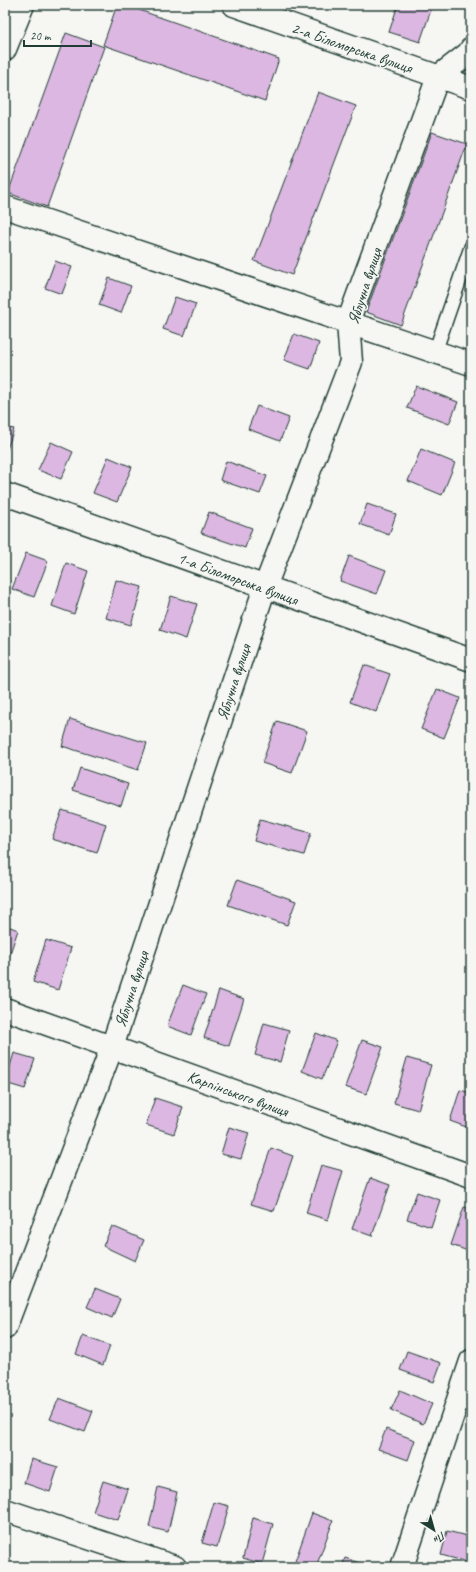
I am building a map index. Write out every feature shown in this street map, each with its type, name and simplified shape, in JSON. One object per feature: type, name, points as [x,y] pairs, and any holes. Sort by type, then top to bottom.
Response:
[{"type":"street","points":[[5,49],[23,5]]},
{"type":"street","name":"2-а Біломорська вулиця","points":[[234,5],[471,88]]},
{"type":"street","points":[[438,77],[469,54],[471,49]]},
{"type":"street","name":"Яблучна вулиця","points":[[5,1328],[112,1047],[264,587],[351,362],[348,322],[438,77]]},
{"type":"street","points":[[5,207],[471,364]]},
{"type":"street","name":"1-а Біломорська вулиця","points":[[5,494],[471,660]]},
{"type":"street","name":"Карпінського вулиця","points":[[5,1009],[471,1176]]},
{"type":"street","points":[[402,1567],[471,1361]]},
{"type":"street","points":[[5,1510],[175,1567]]},
{"type":"lane","points":[[435,352],[471,247]]},
{"type":"building","points":[[117,5],[125,5],[279,59],[265,101],[103,45]]},
{"type":"building","points":[[398,5],[425,5],[432,7],[420,42],[389,32]]},
{"type":"building","points":[[66,33],[104,47],[47,207],[8,193]]},
{"type":"building","points":[[318,92],[356,106],[292,275],[254,261]]},
{"type":"building","points":[[432,132],[467,144],[401,325],[366,312]]},
{"type":"building","points":[[55,261],[72,267],[62,294],[45,288]]},
{"type":"building","points":[[109,278],[131,286],[121,313],[99,305]]},
{"type":"building","points":[[175,297],[196,304],[184,336],[163,329]]},
{"type":"building","points":[[294,334],[319,343],[310,369],[284,360]]},
{"type":"building","points":[[416,386],[458,402],[449,424],[407,408]]},
{"type":"building","points":[[257,406],[289,418],[280,441],[248,429]]},
{"type":"building","points":[[5,427],[14,429],[5,455]]},
{"type":"building","points":[[51,442],[73,452],[61,479],[38,470]]},
{"type":"building","points":[[421,449],[455,463],[442,495],[408,481]]},
{"type":"building","points":[[108,457],[132,467],[117,502],[93,493]]},
{"type":"building","points":[[226,461],[267,476],[260,494],[220,480]]},
{"type":"building","points":[[367,504],[396,514],[389,535],[360,524]]},
{"type":"building","points":[[209,512],[252,528],[245,548],[201,533]]},
{"type":"building","points":[[26,553],[48,561],[34,597],[12,589]]},
{"type":"building","points":[[349,556],[386,570],[377,594],[340,581]]},
{"type":"building","points":[[66,563],[88,571],[74,614],[52,606]]},
{"type":"building","points":[[116,580],[142,587],[131,625],[106,618]]},
{"type":"building","points":[[171,596],[197,604],[186,639],[160,630]]},
{"type":"building","points":[[364,665],[390,674],[376,712],[350,702]]},
{"type":"building","points":[[437,689],[460,698],[444,738],[421,729]]},
{"type":"building","points":[[70,719],[147,743],[138,770],[62,746]]},
{"type":"building","points":[[277,721],[307,731],[292,773],[262,763]]},
{"type":"building","points":[[80,768],[128,784],[121,806],[73,790]]},
{"type":"building","points":[[62,810],[106,824],[97,853],[52,839]]},
{"type":"building","points":[[260,819],[311,833],[304,855],[254,841]]},
{"type":"building","points":[[237,880],[296,901],[287,925],[228,905]]},
{"type":"building","points":[[5,925],[18,930],[5,968]]},
{"type":"building","points":[[46,940],[71,948],[58,990],[33,982]]},
{"type":"building","points":[[183,985],[206,994],[191,1035],[167,1026]]},
{"type":"building","points":[[219,990],[244,999],[229,1046],[204,1038]]},
{"type":"building","points":[[264,1023],[289,1030],[280,1062],[255,1055]]},
{"type":"building","points":[[316,1033],[337,1041],[322,1079],[302,1071]]},
{"type":"building","points":[[362,1040],[383,1047],[366,1094],[345,1087]]},
{"type":"building","points":[[14,1053],[35,1059],[25,1089],[5,1083]]},
{"type":"building","points":[[407,1058],[431,1065],[418,1110],[394,1103]]},
{"type":"building","points":[[460,1090],[471,1093],[471,1122],[469,1128],[450,1121]]},
{"type":"building","points":[[155,1098],[183,1107],[174,1134],[146,1125]]},
{"type":"building","points":[[229,1127],[249,1133],[241,1159],[221,1154]]},
{"type":"building","points":[[271,1148],[293,1156],[274,1211],[251,1204]]},
{"type":"building","points":[[321,1165],[343,1171],[328,1220],[306,1213]]},
{"type":"building","points":[[370,1178],[390,1185],[372,1236],[352,1229]]},
{"type":"building","points":[[417,1192],[440,1200],[431,1227],[407,1219]]},
{"type":"building","points":[[464,1207],[471,1209],[471,1252],[451,1245]]},
{"type":"building","points":[[112,1226],[144,1240],[135,1261],[103,1246]]},
{"type":"building","points":[[95,1289],[120,1299],[112,1318],[87,1307]]},
{"type":"building","points":[[83,1336],[110,1346],[103,1365],[76,1354]]},
{"type":"building","points":[[407,1351],[441,1363],[434,1382],[400,1370]]},
{"type":"building","points":[[400,1390],[432,1404],[423,1424],[391,1410]]},
{"type":"building","points":[[59,1398],[93,1411],[85,1432],[50,1419]]},
{"type":"building","points":[[386,1429],[415,1440],[408,1460],[378,1449]]},
{"type":"building","points":[[31,1459],[58,1467],[50,1492],[24,1483]]},
{"type":"building","points":[[103,1481],[128,1489],[118,1520],[93,1512]]},
{"type":"building","points":[[158,1487],[177,1492],[168,1532],[149,1527]]},
{"type":"building","points":[[214,1502],[229,1506],[217,1547],[202,1543]]},
{"type":"building","points":[[312,1513],[333,1521],[316,1567],[293,1567]]},
{"type":"building","points":[[253,1518],[273,1524],[262,1564],[243,1558]]},
{"type":"building","points":[[447,1531],[471,1537],[471,1563],[441,1555]]},
{"type":"building","points":[[345,1558],[372,1567],[342,1567]]}]
